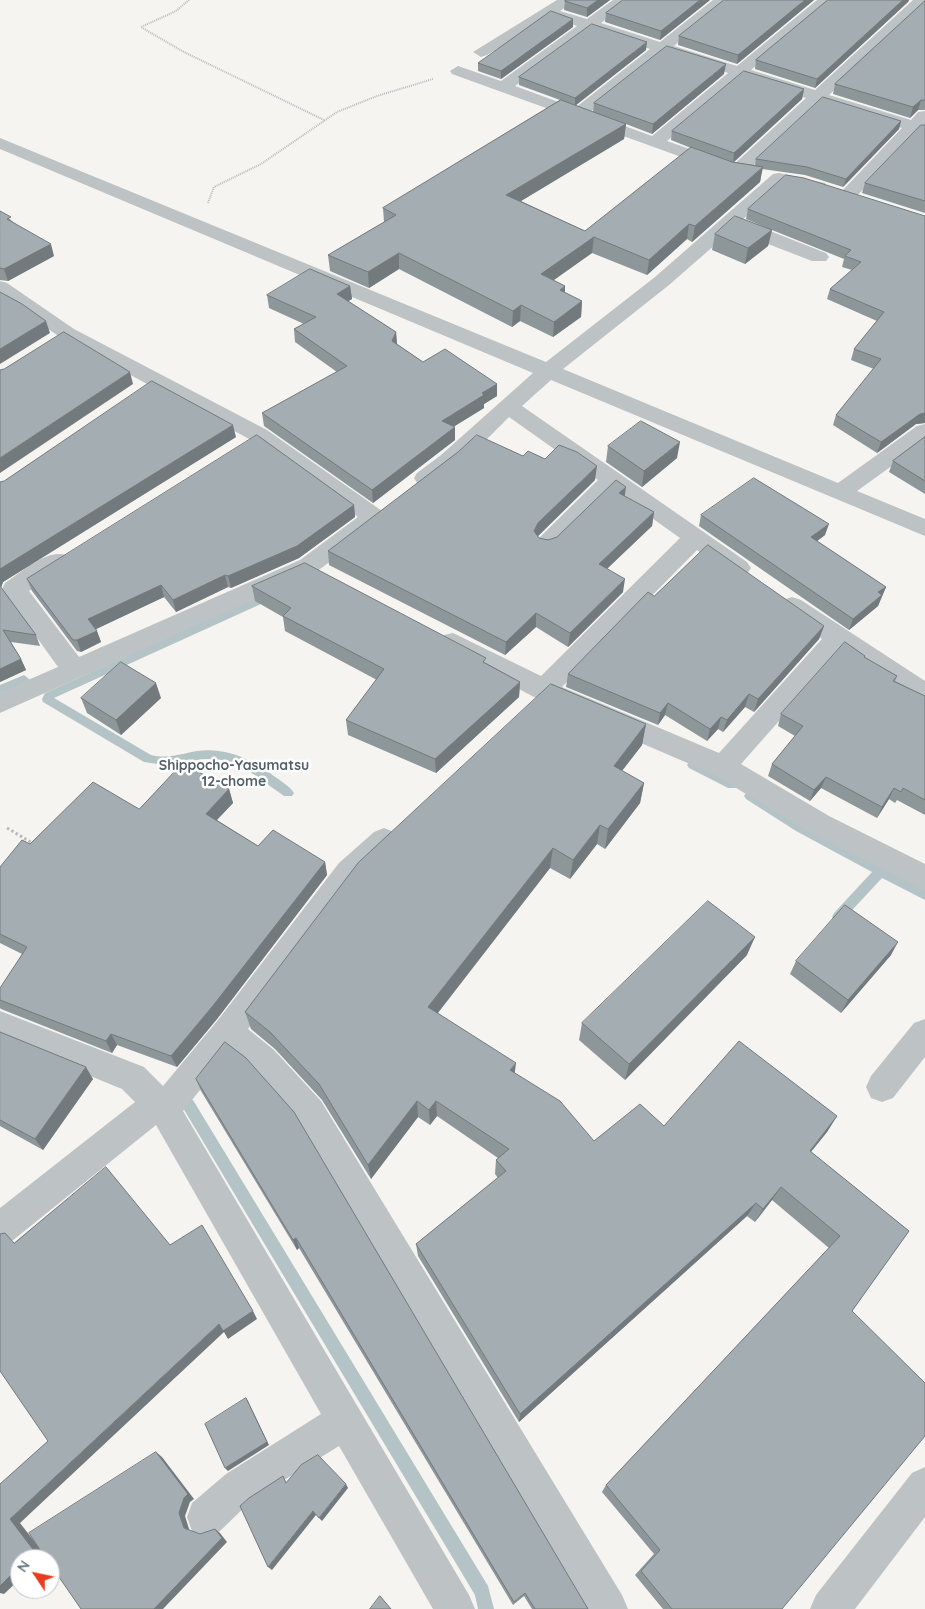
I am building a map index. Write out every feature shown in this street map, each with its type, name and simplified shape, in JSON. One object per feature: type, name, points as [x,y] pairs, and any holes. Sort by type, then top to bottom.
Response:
[{"type":"street","points":[[482,52],[567,0]]},
{"type":"street","points":[[503,87],[624,0]]},
{"type":"street","points":[[577,114],[723,0]]},
{"type":"street","points":[[655,142],[826,0]]},
{"type":"street","points":[[736,172],[920,2]]},
{"type":"street","points":[[458,71],[736,172],[805,182],[856,199],[921,124],[818,96],[549,12]]},
{"type":"street","points":[[0,143],[200,228],[925,528]]},
{"type":"street","points":[[411,488],[449,460],[547,372],[662,281],[779,178]]},
{"type":"street","points":[[729,222],[819,257]]},
{"type":"street","points":[[0,287],[58,338],[148,386],[259,435],[381,511],[308,566],[0,703]]},
{"type":"street","points":[[509,406],[838,638],[925,694]]},
{"type":"street","points":[[839,493],[925,432]]},
{"type":"street","points":[[234,450],[259,435]]},
{"type":"street","points":[[547,544],[612,480]]},
{"type":"street","points":[[524,711],[695,538]]},
{"type":"street","points":[[73,551],[7,585],[74,670]]},
{"type":"street","points":[[308,566],[334,580]]},
{"type":"street","points":[[430,630],[544,690],[723,766],[819,824],[925,878]]},
{"type":"street","points":[[723,766],[838,638]]},
{"type":"street","points":[[0,1228],[161,1106],[227,1032],[349,872],[400,825]]},
{"type":"street","points":[[0,1025],[133,1078],[161,1106],[455,1609]]},
{"type":"street","points":[[227,1032],[263,1060],[310,1112],[608,1609]]},
{"type":"street","points":[[882,1087],[925,1033]]},
{"type":"street","points":[[206,1517],[239,1487],[346,1420]]},
{"type":"street","points":[[830,1609],[925,1486]]},
{"type":"path","points":[[189,0],[176,10],[141,27],[182,51],[324,120]]},
{"type":"path","points":[[200,228],[214,187],[254,168],[324,120],[352,105],[458,71]]},
{"type":"path","points":[[7,828],[40,848]]},
{"type":"building","points":[[598,0],[587,8],[565,1]]},
{"type":"building","points":[[623,0],[700,0],[661,31],[606,13]]},
{"type":"building","points":[[724,0],[805,0],[738,55],[679,36]]},
{"type":"building","points":[[828,0],[903,0],[817,79],[756,60]]},
{"type":"building","points":[[925,1],[925,100],[921,100],[913,107],[835,84]]},
{"type":"building","points":[[551,11],[573,19],[501,71],[478,63],[545,15]]},
{"type":"building","points":[[592,24],[647,42],[575,98],[519,77]]},
{"type":"building","points":[[667,46],[726,64],[653,124],[594,103]]},
{"type":"building","points":[[744,71],[804,89],[734,153],[672,131]]},
{"type":"building","points":[[823,97],[901,121],[846,179],[807,167],[756,159]]},
{"type":"building","points":[[561,100],[626,124],[506,195],[585,231],[691,147],[732,162],[763,167],[695,226],[689,224],[649,260],[594,237],[541,274],[565,286],[560,290],[582,301],[554,322],[521,305],[513,311],[399,253],[368,272],[328,255],[396,215],[383,208]]},
{"type":"building","points":[[921,125],[925,125],[925,201],[865,183]]},
{"type":"building","points":[[786,175],[804,178],[925,216],[925,413],[920,414],[881,442],[836,415],[881,359],[854,349],[884,312],[830,289],[861,262],[845,256],[851,250],[748,209]]},
{"type":"building","points":[[0,211],[11,217],[7,219],[51,244],[4,269],[0,268]]},
{"type":"building","points":[[735,216],[772,230],[748,248],[715,234]]},
{"type":"building","points":[[310,269],[350,286],[337,294],[396,332],[392,341],[423,362],[445,349],[497,384],[482,393],[484,395],[442,421],[455,427],[372,490],[262,413],[347,366],[294,329],[316,317],[267,295]]},
{"type":"building","points":[[0,292],[22,304],[46,321],[0,349]]},
{"type":"building","points":[[64,332],[130,372],[0,458],[0,370]]},
{"type":"building","points":[[152,381],[233,425],[0,569],[0,482]]},
{"type":"building","points":[[641,421],[680,442],[644,471],[608,446]]},
{"type":"building","points":[[257,435],[354,505],[297,546],[228,576],[225,575],[173,600],[161,585],[88,619],[97,631],[73,640],[27,579]]},
{"type":"building","points":[[477,435],[523,456],[528,451],[545,459],[559,445],[577,452],[597,466],[538,523],[534,531],[539,538],[548,540],[557,537],[616,480],[626,487],[619,493],[654,512],[599,564],[625,579],[570,633],[536,613],[506,642],[328,551],[458,452]]},
{"type":"building","points":[[925,437],[925,481],[893,461]]},
{"type":"building","points":[[754,478],[829,524],[811,537],[886,587],[878,592],[882,595],[853,619],[701,515]]},
{"type":"building","points":[[708,545],[824,626],[758,699],[749,694],[727,720],[721,717],[710,729],[668,703],[660,713],[568,674],[648,592],[654,596]]},
{"type":"building","points":[[305,563],[486,658],[483,662],[520,682],[435,759],[346,720],[384,669],[283,616],[291,608],[252,586]]},
{"type":"building","points":[[0,586],[36,635],[3,630],[21,659],[0,669]]},
{"type":"building","points":[[845,642],[864,657],[897,676],[893,681],[925,696],[925,800],[903,788],[901,792],[894,788],[882,807],[826,777],[814,790],[772,764],[803,726],[781,714]]},
{"type":"building","points":[[121,662],[156,683],[116,720],[81,698]]},
{"type":"building","points":[[551,684],[646,724],[614,766],[644,783],[608,829],[600,825],[573,860],[553,848],[428,1007],[516,1063],[510,1070],[560,1101],[594,1141],[640,1104],[664,1126],[739,1041],[837,1116],[810,1151],[909,1231],[852,1311],[925,1383],[925,1436],[782,1609],[672,1609],[641,1571],[660,1550],[606,1485],[840,1236],[781,1187],[763,1209],[756,1203],[520,1414],[416,1244],[506,1171],[496,1160],[509,1149],[436,1101],[429,1110],[417,1101],[368,1165],[319,1084],[270,1032],[245,1012],[358,863]]},
{"type":"building","points":[[183,763],[229,789],[206,814],[258,846],[273,830],[325,862],[212,1007],[171,1056],[111,1034],[106,1041],[0,1000],[0,988],[27,947],[0,934],[0,867],[22,840],[30,844],[93,782],[139,809]]},
{"type":"building","points":[[708,901],[755,937],[629,1064],[582,1023]]},
{"type":"building","points":[[845,905],[898,942],[848,1000],[796,961]]},
{"type":"building","points":[[0,1032],[86,1067],[35,1139],[0,1120]]},
{"type":"building","points":[[225,1042],[246,1058],[294,1112],[588,1609],[535,1609],[525,1593],[514,1602],[296,1238],[293,1240],[196,1079]]},
{"type":"building","points":[[106,1167],[170,1245],[202,1225],[253,1311],[223,1331],[219,1324],[10,1519],[33,1549],[10,1549],[10,1576],[0,1586],[0,1484],[48,1441],[0,1371],[0,1234],[5,1233],[14,1243]]},
{"type":"building","points":[[246,1398],[267,1442],[225,1468],[205,1424]]},
{"type":"building","points":[[156,1452],[188,1494],[184,1498],[179,1513],[184,1528],[200,1534],[215,1529],[222,1538],[154,1609],[81,1609],[60,1579],[60,1549],[39,1549],[29,1533]]},
{"type":"building","points":[[318,1455],[346,1484],[319,1518],[313,1511],[268,1567],[240,1506],[283,1476],[286,1483],[301,1465]]},
{"type":"building","points":[[380,1596],[391,1609],[370,1609]]},
{"type":"waterway","points":[[49,696],[268,596]]},
{"type":"waterway","points":[[0,690],[24,679]]},
{"type":"waterway","points":[[47,699],[148,759],[164,761],[205,754],[224,756],[253,768],[288,793]]},
{"type":"waterway","points":[[693,765],[732,785]]},
{"type":"waterway","points":[[750,796],[800,828],[881,871]]},
{"type":"waterway","points":[[838,917],[881,871]]},
{"type":"waterway","points":[[881,871],[925,895]]},
{"type":"waterway","points":[[188,1104],[482,1592],[486,1609]]},
{"type":"district","name":"Shippocho-Yasumatsu 12-chome","points":[[234,774]]}]
